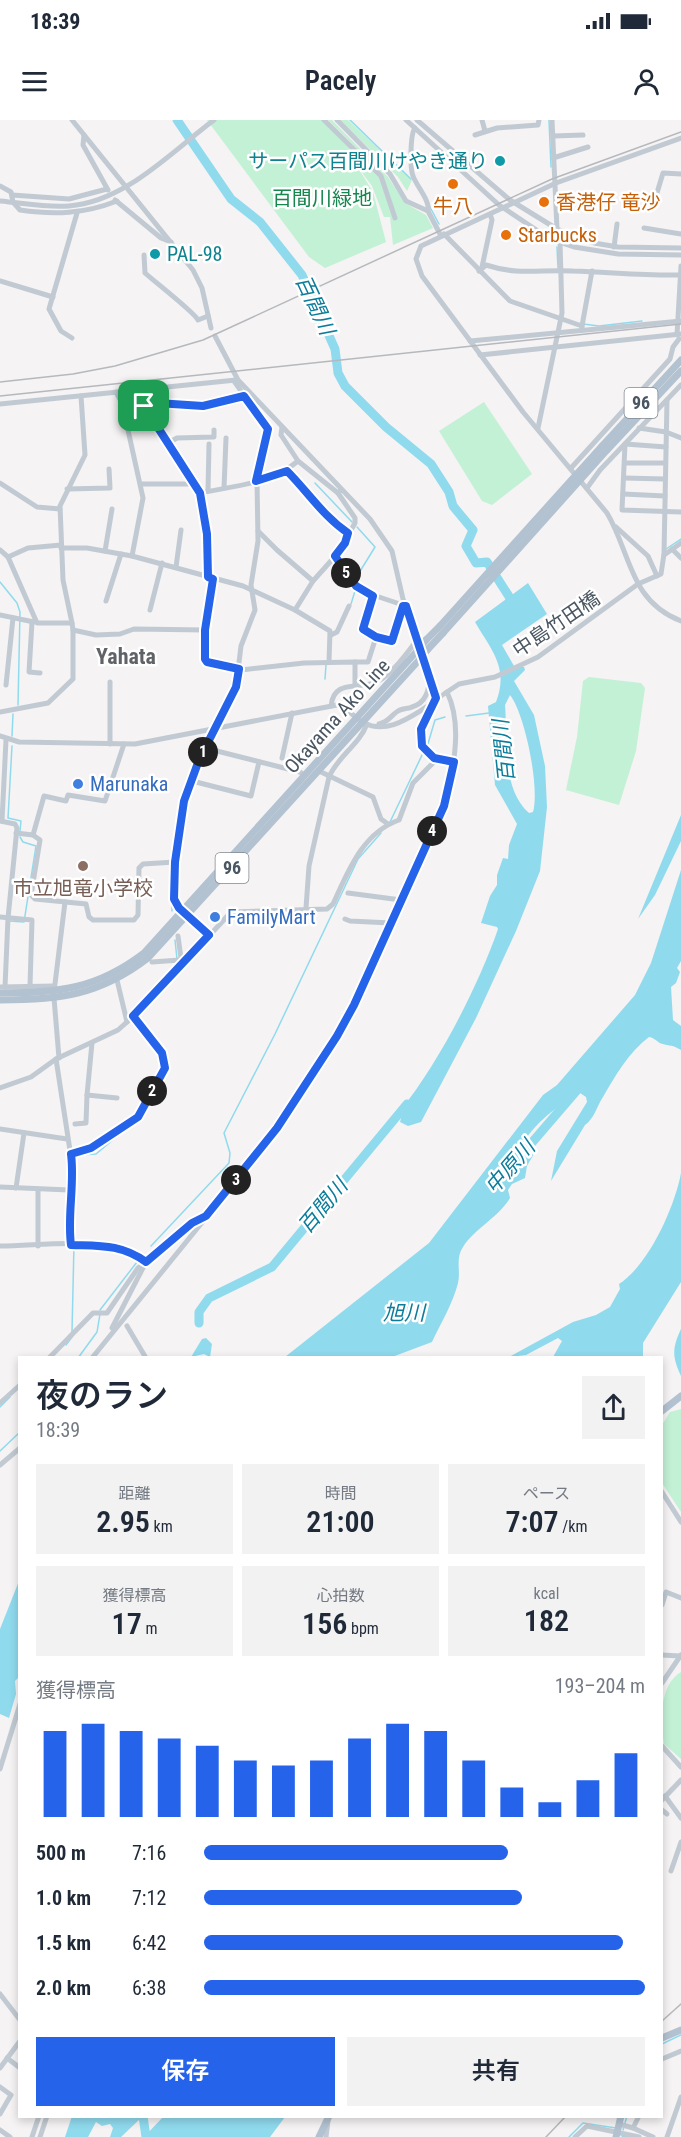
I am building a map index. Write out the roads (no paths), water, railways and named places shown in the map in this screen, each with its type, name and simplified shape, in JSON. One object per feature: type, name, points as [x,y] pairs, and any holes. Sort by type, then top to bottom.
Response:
[{"type":"main road","name":"Okayama Ako Line","points":[[0,1000],[85,986],[119,970],[144,953],[185,914],[319,771],[443,633],[681,360]]},
{"type":"main road","name":"Okayama Ako Line","points":[[2,989],[87,992],[117,980],[148,958],[305,776],[362,721],[417,651],[422,639],[440,626],[604,448],[681,371]]},
{"type":"main road","points":[[663,1410],[681,1396]]},
{"type":"main road","points":[[663,2038],[681,2030]]},
{"type":"main road","points":[[319,2137],[328,2118]]},
{"type":"street","points":[[72,120],[172,242],[198,279],[211,328]]},
{"type":"street","points":[[13,199],[69,207],[99,200],[135,180],[214,120]]},
{"type":"street","points":[[324,120],[381,176],[395,218]]},
{"type":"street","points":[[337,120],[390,174],[406,201],[428,208]]},
{"type":"street","points":[[406,120],[504,209],[536,231],[560,242],[618,254],[681,255]]},
{"type":"street","points":[[417,120],[514,203],[557,230],[614,247],[681,248]]},
{"type":"street","points":[[482,120],[485,130]]},
{"type":"street","points":[[475,135],[485,130],[538,125],[539,120]]},
{"type":"street","points":[[552,120],[557,230]]},
{"type":"street","points":[[415,128],[411,135],[413,176],[442,235],[480,269],[510,301],[582,326]]},
{"type":"street","points":[[0,201],[69,199],[107,190],[83,145],[84,135]]},
{"type":"street","points":[[553,136],[583,135]]},
{"type":"street","points":[[667,400],[664,553],[661,574],[657,576],[648,556],[615,526],[480,355],[418,267],[417,252],[420,246],[442,235],[504,209],[556,183],[681,138]]},
{"type":"street","points":[[553,158],[588,147]]},
{"type":"street","points":[[652,207],[663,173],[681,174]]},
{"type":"street","points":[[0,186],[20,210],[51,214],[77,213],[116,200],[161,238],[172,242]]},
{"type":"street","points":[[72,338],[62,331],[49,309],[77,213]]},
{"type":"street","points":[[480,269],[492,220],[490,214]]},
{"type":"street","points":[[614,247],[617,224]]},
{"type":"street","points":[[644,228],[681,234]]},
{"type":"street","points":[[538,428],[561,317],[560,242]]},
{"type":"street","points":[[144,255],[145,273],[178,303],[195,312],[198,320],[208,316]]},
{"type":"street","points":[[480,269],[486,265],[513,273],[560,270],[654,276],[681,275]]},
{"type":"street","points":[[571,468],[670,359],[673,346],[679,337],[681,266]]},
{"type":"street","points":[[582,326],[592,271]]},
{"type":"street","points":[[0,281],[53,297]]},
{"type":"street","points":[[470,341],[582,326],[679,321]]},
{"type":"street","points":[[209,935],[185,914],[173,893],[175,862],[184,801],[205,748],[236,687],[241,646],[255,610],[251,589],[258,531],[256,481],[268,429],[244,396],[215,336]]},
{"type":"street","points":[[480,355],[679,337]]},
{"type":"street","points":[[0,404],[236,380]]},
{"type":"street","points":[[236,380],[386,540],[392,551],[405,606],[422,639],[436,698],[421,729],[422,746],[435,758],[454,762]]},
{"type":"street","points":[[587,488],[639,428],[681,385]]},
{"type":"street","points":[[116,392],[122,403],[141,484],[142,512],[132,556]]},
{"type":"street","points":[[0,712],[48,703],[73,679],[73,626],[63,580],[60,509],[61,499],[85,455],[81,396]]},
{"type":"street","points":[[122,403],[144,406],[157,403],[203,406],[244,396]]},
{"type":"street","points":[[144,406],[200,493],[207,534],[210,578],[205,630],[207,662],[239,669],[329,662],[368,662],[376,637]]},
{"type":"street","points":[[282,427],[281,435],[298,461],[339,491],[355,518],[355,523],[345,543],[313,581],[295,610]]},
{"type":"street","points":[[639,428],[666,432],[681,438]]},
{"type":"street","points":[[168,443],[177,438],[214,437],[214,430]]},
{"type":"street","points":[[224,488],[226,438]]},
{"type":"street","points":[[208,491],[209,444]]},
{"type":"street","points":[[625,444],[666,447]]},
{"type":"street","points":[[625,444],[622,510],[681,512]]},
{"type":"street","points":[[200,493],[256,481],[287,471],[298,461]]},
{"type":"street","points":[[625,463],[665,463]]},
{"type":"street","points":[[67,489],[110,488],[109,469]]},
{"type":"street","points":[[287,471],[304,488],[323,513],[348,533]]},
{"type":"street","points":[[624,478],[665,479]]},
{"type":"street","points":[[0,483],[37,507],[60,509]]},
{"type":"street","points":[[141,484],[195,484]]},
{"type":"street","points":[[623,494],[665,496]]},
{"type":"street","points":[[105,551],[112,509]]},
{"type":"street","points":[[615,526],[627,563],[638,584],[657,608],[681,621]]},
{"type":"street","points":[[176,567],[181,530]]},
{"type":"street","points":[[258,531],[313,581]]},
{"type":"street","points":[[664,553],[681,543]]},
{"type":"street","points":[[8,557],[28,548],[61,546],[105,551],[162,563],[251,589],[295,610],[331,635]]},
{"type":"street","points":[[672,549],[681,558]]},
{"type":"street","points":[[0,550],[8,557],[35,623],[29,672],[40,672]]},
{"type":"street","points":[[106,601],[121,554]]},
{"type":"street","points":[[335,556],[356,586],[373,596],[405,606]]},
{"type":"street","points":[[150,610],[162,563]]},
{"type":"street","name":"中島竹田橋","points":[[444,694],[459,684],[495,677],[517,669],[538,657],[638,584],[657,576]]},
{"type":"street","points":[[373,596],[363,629],[376,637],[392,641],[405,606]]},
{"type":"street","points":[[331,635],[337,632],[349,606]]},
{"type":"street","points":[[0,615],[35,623],[73,626],[96,635],[120,634],[134,629],[205,630]]},
{"type":"street","points":[[6,685],[18,619]]},
{"type":"street","points":[[329,662],[328,650],[331,635]]},
{"type":"street","points":[[331,706],[334,692],[368,685],[383,678],[422,639]]},
{"type":"street","points":[[356,662],[356,686]]},
{"type":"street","points":[[375,725],[386,723],[398,711],[414,707],[423,700],[429,683],[428,665]]},
{"type":"street","points":[[110,682],[110,744]]},
{"type":"street","points":[[54,992],[30,986],[2,989],[16,833],[15,824],[1,821],[3,738],[110,744],[147,743],[331,706],[344,707],[362,721],[375,725],[396,725],[444,694],[455,713],[454,762],[444,806],[354,1005],[321,1063],[277,1128],[94,1356]]},
{"type":"street","points":[[282,758],[292,713]]},
{"type":"street","points":[[306,908],[309,866],[329,777],[334,766],[364,732],[362,721]]},
{"type":"street","points":[[33,835],[44,796],[66,801],[68,795],[105,801],[124,744]]},
{"type":"street","points":[[205,748],[300,772],[305,776]]},
{"type":"street","points":[[1,1086],[31,1077],[57,1058],[110,1036],[133,1016],[179,964],[231,912],[327,909],[333,904],[358,852],[387,824],[402,816],[413,783],[435,758]]},
{"type":"street","points":[[192,781],[252,796],[260,762]]},
{"type":"street","points":[[319,771],[373,797],[381,819],[387,824]]},
{"type":"street","points":[[16,833],[33,835],[40,840],[31,895],[35,899],[86,904],[88,917],[93,920],[134,920],[138,915],[139,868],[142,864],[175,862]]},
{"type":"street","points":[[348,893],[401,900]]},
{"type":"street","points":[[65,902],[54,992],[57,1058],[73,1170],[69,1190],[73,1245]]},
{"type":"street","points":[[0,917],[7,920],[32,920],[30,986]]},
{"type":"street","points":[[345,919],[391,923]]},
{"type":"street","points":[[178,936],[179,964]]},
{"type":"street","points":[[152,962],[179,964]]},
{"type":"street","points":[[117,980],[127,1022]]},
{"type":"street","points":[[71,1154],[91,1148],[138,1117],[165,1068],[162,1053],[133,1016]]},
{"type":"street","points":[[75,1124],[86,1123],[92,1043]]},
{"type":"street","points":[[87,1095],[117,1098]]},
{"type":"street","points":[[0,1129],[68,1139]]},
{"type":"street","points":[[16,1188],[24,1133]]},
{"type":"street","points":[[0,1187],[69,1190]]},
{"type":"street","points":[[38,1189],[38,1246]]},
{"type":"street","points":[[51,1356],[93,1313],[107,1313],[138,1268],[192,1223],[206,1216]]},
{"type":"street","points":[[0,1246],[117,1247],[132,1252],[146,1262]]},
{"type":"street","points":[[108,1337],[146,1262]]},
{"type":"street","points":[[127,1326],[145,1356]]},
{"type":"street","points":[[0,1403],[18,1386]]},
{"type":"street","points":[[0,1393],[7,1396]]},
{"type":"street","points":[[0,1465],[18,1450]]},
{"type":"street","points":[[663,1494],[681,1522]]},
{"type":"street","points":[[663,1602],[666,1592],[681,1598]]},
{"type":"street","points":[[663,1655],[681,1655]]},
{"type":"street","points":[[663,1682],[681,1655]]},
{"type":"street","points":[[0,1769],[18,1710]]},
{"type":"street","points":[[663,1747],[681,1767]]},
{"type":"street","points":[[681,1780],[663,1798],[681,1818]]},
{"type":"street","points":[[671,1871],[681,1842]]},
{"type":"street","points":[[0,1994],[18,2017]]},
{"type":"street","points":[[0,2068],[18,2044]]},
{"type":"street","points":[[663,2059],[681,2051]]},
{"type":"street","points":[[7,2058],[18,2066]]},
{"type":"street","points":[[0,2087],[12,2095],[0,2114]]},
{"type":"street","points":[[667,2137],[681,2097]]},
{"type":"street","points":[[32,2137],[38,2118]]},
{"type":"street","points":[[40,2137],[46,2118]]},
{"type":"street","points":[[326,2137],[328,2118]]},
{"type":"street","points":[[623,2130],[637,2118]]},
{"type":"street","points":[[575,2137],[587,2127],[623,2130],[653,2137]]},
{"type":"street","points":[[0,2130],[10,2137]]},
{"type":"street","points":[[623,2130],[639,2137]]},
{"type":"water","points":[[528,583],[547,614],[502,645],[514,666],[524,667],[525,670],[514,681],[534,715],[545,766],[547,807],[540,871],[516,931],[476,1018],[421,1122],[408,1126],[400,1122],[402,1115],[400,1111],[429,1071],[456,1024],[490,952],[498,929],[481,923],[490,896],[497,885],[497,875],[503,858],[508,859],[509,845],[517,824],[495,785],[488,706],[496,702],[500,690],[500,669],[493,651],[475,622]],"holes":[[[510,695],[516,704],[526,734],[533,769],[535,801],[533,812],[529,813],[520,803],[514,790],[508,763],[505,705]]]},
{"type":"water","points":[[681,815],[681,841],[655,895],[638,919]]},
{"type":"water","name":"旭川","points":[[681,870],[681,961],[677,968],[680,972],[676,983],[671,987],[673,1020],[681,1026],[681,1050],[649,1037],[635,1050],[618,1073],[551,1181],[557,1151],[587,1102],[586,1097],[580,1093],[535,1127],[516,1155],[520,1158],[535,1152],[527,1166],[525,1178],[512,1184],[508,1190],[510,1198],[505,1205],[468,1240],[461,1251],[456,1290],[432,1342],[395,1356],[286,1356],[429,1243],[543,1095],[557,1085],[635,995],[651,963]]},
{"type":"water","points":[[681,1173],[681,1282],[643,1343],[643,1356],[554,1356],[562,1341],[558,1338],[526,1355],[511,1356],[573,1322],[596,1315],[610,1307],[620,1289],[619,1284],[640,1263],[659,1234]]},
{"type":"water","points":[[681,1329],[681,1376],[674,1352]]},
{"type":"water","points":[[206,1338],[212,1344],[210,1356],[204,1354],[192,1356],[202,1339]]},
{"type":"water","points":[[18,1584],[18,1678],[15,1681],[16,1694],[9,1718],[0,1714],[0,1629]]},
{"type":"water","points":[[71,2118],[141,2118],[121,2137],[110,2137],[113,2128],[110,2124],[102,2126],[96,2122],[88,2137],[65,2137]]},
{"type":"water","points":[[162,2118],[284,2118],[270,2137],[144,2137]]},
{"type":"waterway","name":"百間川","points":[[177,120],[231,199],[260,222],[302,275],[335,349],[338,373],[345,386],[386,427],[431,464],[449,492],[453,506],[473,530],[466,546],[476,563],[487,562],[510,598],[509,606]]},
{"type":"waterway","points":[[350,120],[411,179]]},
{"type":"waterway","points":[[549,120],[551,167]]},
{"type":"waterway","points":[[430,207],[439,224]]},
{"type":"waterway","points":[[557,247],[558,268]]},
{"type":"waterway","points":[[583,324],[599,326],[642,321]]},
{"type":"waterway","points":[[315,483],[352,522]]},
{"type":"waterway","points":[[354,581],[375,547],[357,527]]},
{"type":"waterway","points":[[666,549],[681,539]]},
{"type":"waterway","points":[[0,582],[17,603],[20,612],[18,705]]},
{"type":"waterway","points":[[351,604],[355,591],[352,584]]},
{"type":"waterway","points":[[325,679],[326,665]]},
{"type":"waterway","points":[[466,716],[489,713]]},
{"type":"waterway","points":[[12,736],[13,714]]},
{"type":"waterway","points":[[427,747],[435,720],[445,717]]},
{"type":"waterway","points":[[12,746],[8,818],[21,821],[20,831]]},
{"type":"waterway","points":[[390,822],[424,751]]},
{"type":"waterway","points":[[151,1246],[229,1163],[230,1153],[224,1133],[275,1034],[358,859],[381,833]]},
{"type":"waterway","points":[[10,921],[24,922],[36,846],[23,842],[20,837]]},
{"type":"waterway","points":[[171,867],[172,911]]},
{"type":"waterway","points":[[175,940],[177,959]]},
{"type":"waterway","points":[[170,983],[181,972]]},
{"type":"waterway","name":"中原川","points":[[511,1167],[578,1089]]},
{"type":"waterway","name":"百間川","points":[[199,1323],[199,1312],[209,1298],[272,1267],[407,1104]]},
{"type":"waterway","points":[[75,1168],[75,1158],[79,1155],[96,1154],[133,1123]]},
{"type":"waterway","points":[[72,1204],[74,1178]]},
{"type":"waterway","points":[[72,1332],[74,1244]]},
{"type":"waterway","points":[[100,1310],[137,1262]]},
{"type":"waterway","points":[[79,1356],[97,1332],[100,1314]]},
{"type":"waterway","points":[[66,1345],[72,1337]]},
{"type":"waterway","points":[[0,1407],[10,1397]]},
{"type":"waterway","points":[[0,1451],[18,1434]]},
{"type":"waterway","points":[[663,2044],[681,2035]]},
{"type":"waterway","name":"旭川","points":[[143,2118],[146,2137]]},
{"type":"waterway","points":[[623,2130],[626,2118]]},
{"type":"waterway","points":[[569,2137],[583,2123],[616,2128]]},
{"type":"waterway","points":[[622,2136],[626,2137]]},
{"type":"railway","points":[[0,382],[73,374],[115,366],[203,340],[552,179],[681,132]]},
{"type":"railway","points":[[0,396],[681,324]]},
{"type":"railway","points":[[663,2020],[681,2004]]},
{"type":"railway","points":[[546,2137],[564,2118]]},
{"type":"place","name":"サーパス百間川けやき通り","points":[[500,161]]},
{"type":"place","name":"牛八","points":[[453,184]]},
{"type":"place","name":"香港仔 竜沙","points":[[544,202]]},
{"type":"place","name":"Starbucks","points":[[506,235]]},
{"type":"place","name":"PAL-98","points":[[155,254]]},
{"type":"place","name":"Marunaka","points":[[78,784]]},
{"type":"place","name":"市立旭竜小学校","points":[[83,866]]},
{"type":"place","name":"FamilyMart","points":[[215,917]]},
{"type":"district","name":"Yahata","points":[[126,656]]},
{"type":"park label","name":"百間川緑地","points":[[322,198]]}]
